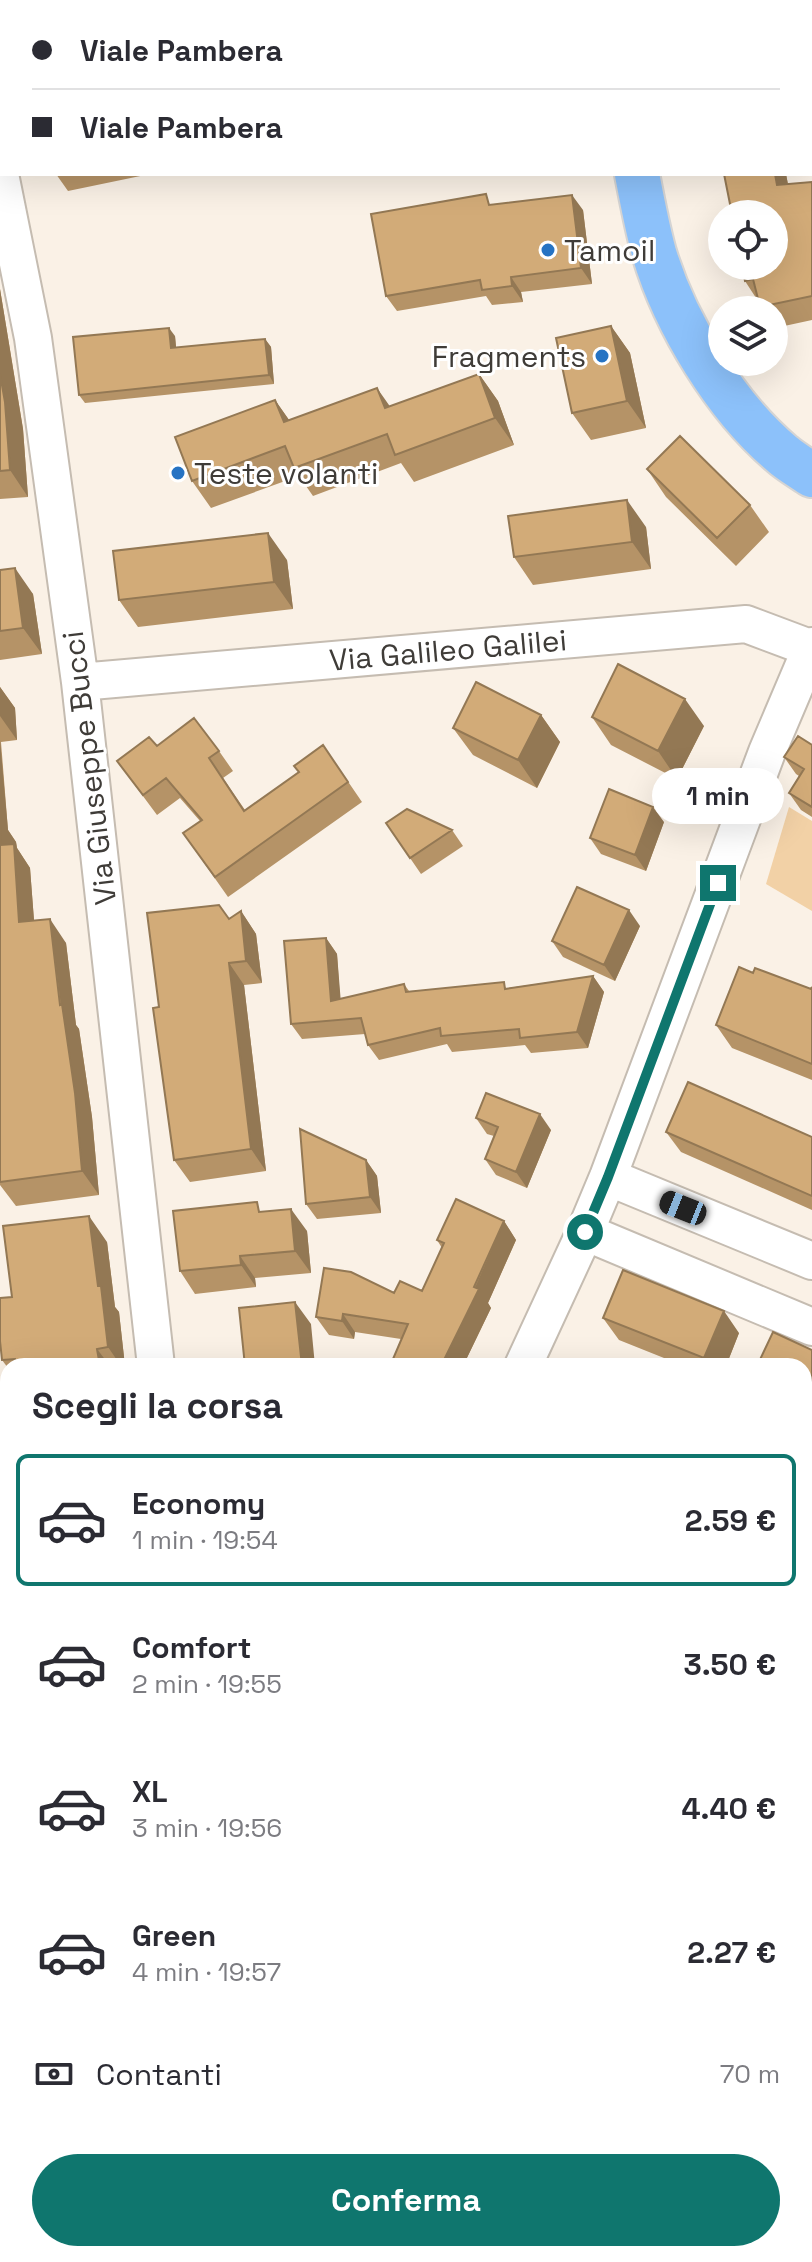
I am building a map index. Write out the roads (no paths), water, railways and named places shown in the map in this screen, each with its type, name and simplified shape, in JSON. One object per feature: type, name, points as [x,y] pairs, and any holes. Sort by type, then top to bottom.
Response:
[{"type":"main road","points":[[637,176],[654,253],[671,299],[700,357],[744,414],[781,453],[812,475]]},
{"type":"street","name":"Via Giuseppe Bucci","points":[[0,176],[33,338],[80,682],[155,1358]]},
{"type":"street","name":"Via Galileo Galilei","points":[[80,682],[746,624],[811,647]]},
{"type":"street","points":[[527,1358],[608,1177],[767,752],[811,647]]},
{"type":"street","points":[[608,1177],[812,1261]]},
{"type":"street","points":[[585,1232],[812,1327]]},
{"type":"place","name":"Tamoil","points":[[548,250]]},
{"type":"place","name":"Fragments","points":[[602,356]]},
{"type":"place","name":"Teste volanti","points":[[178,473]]}]
